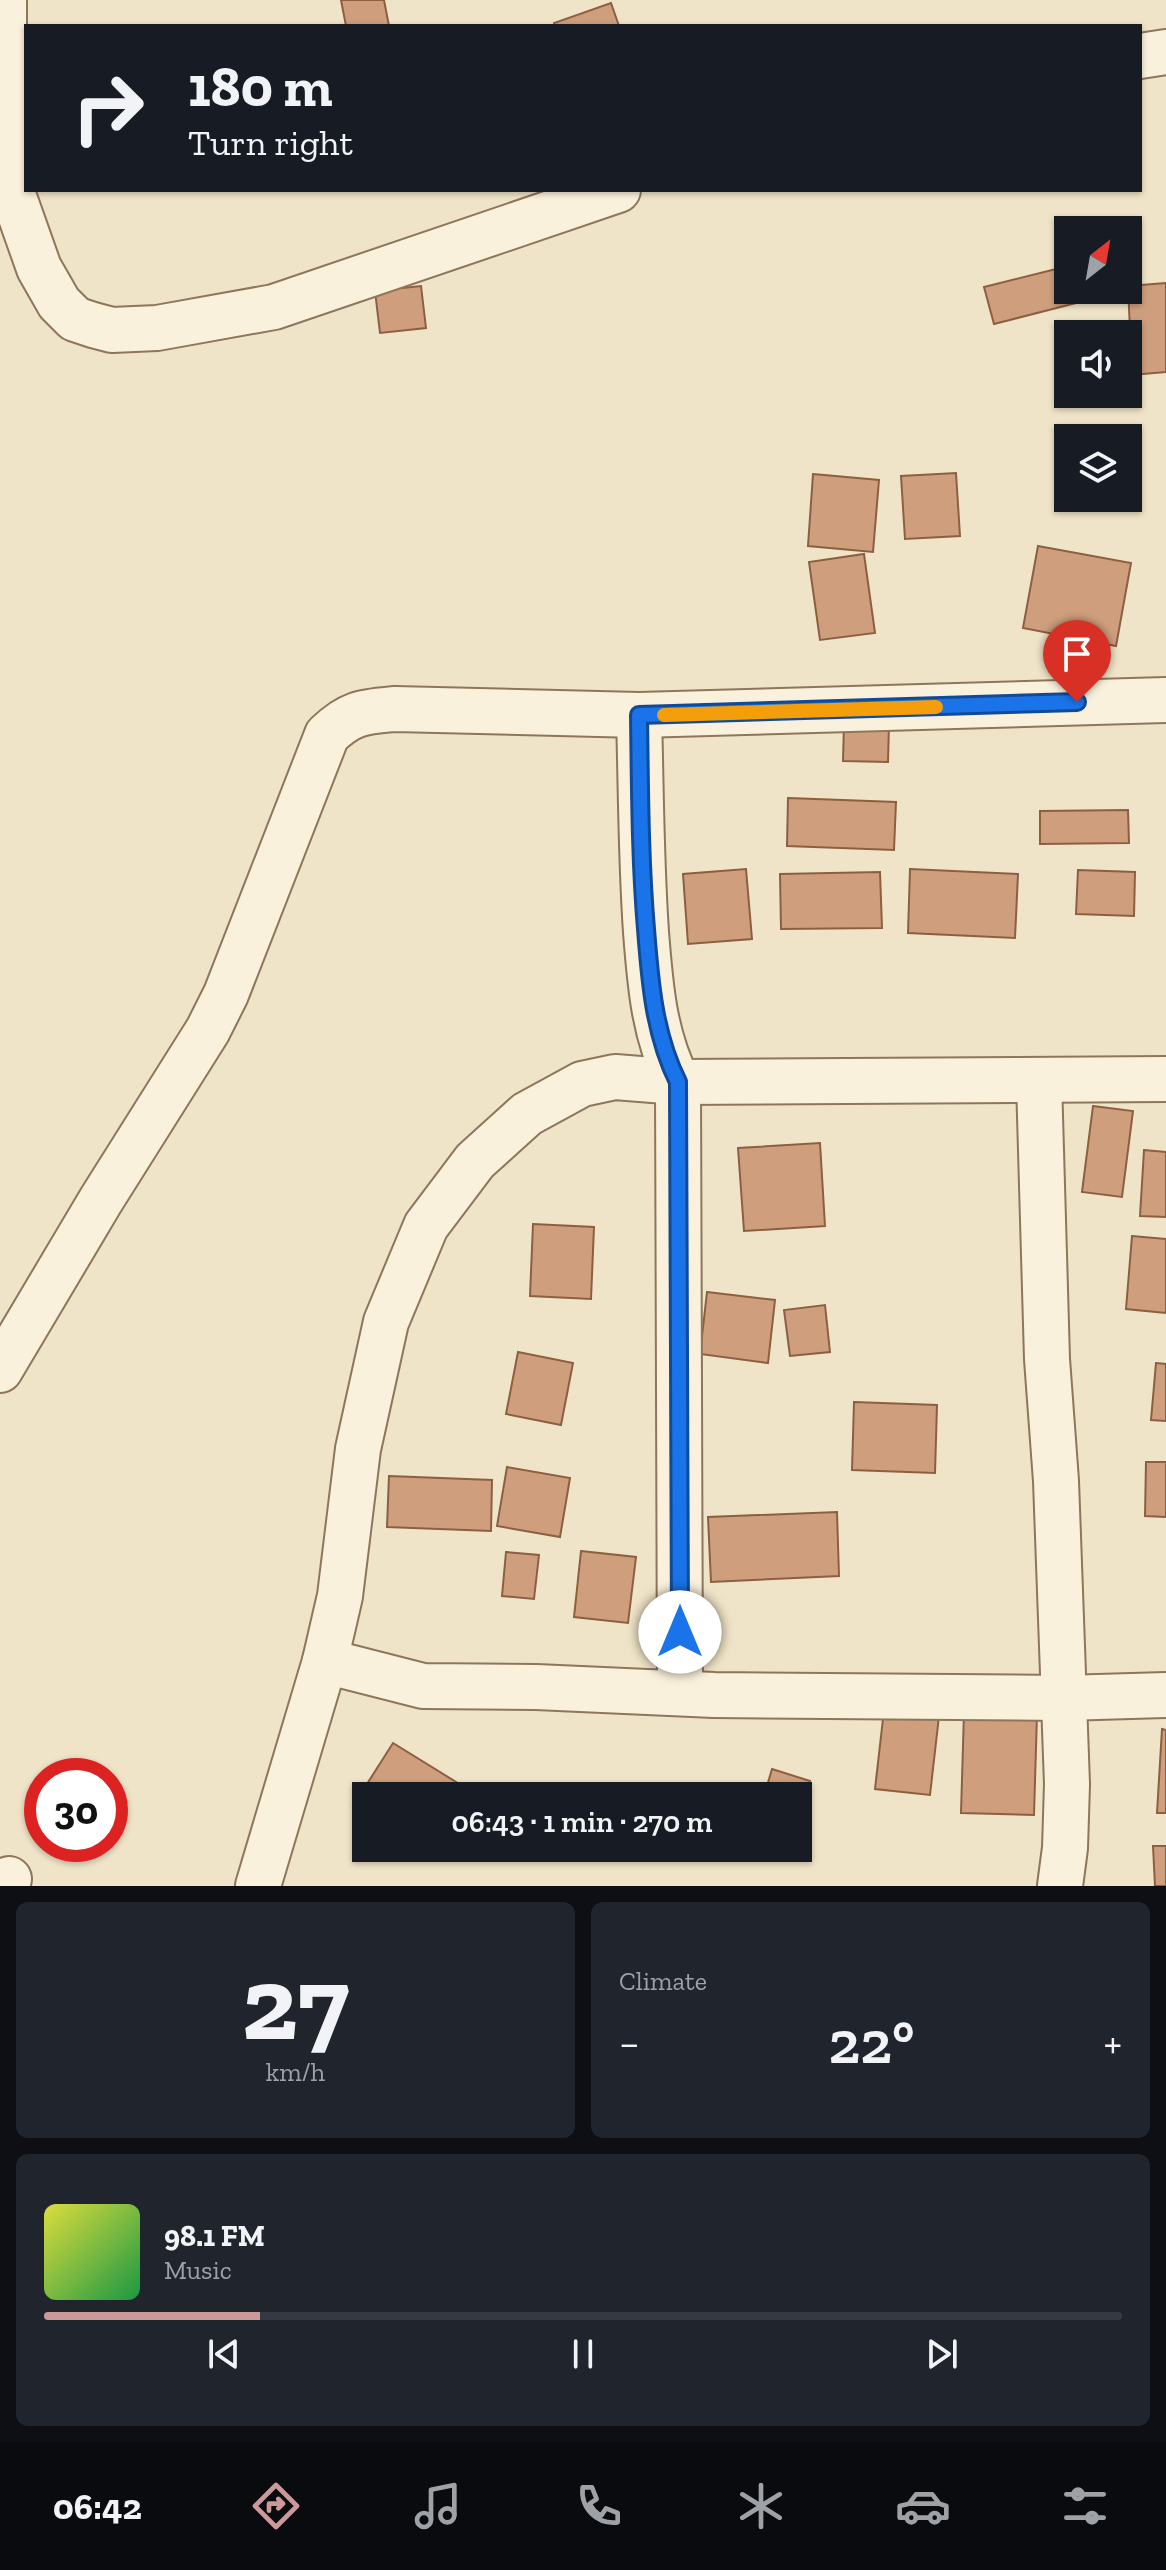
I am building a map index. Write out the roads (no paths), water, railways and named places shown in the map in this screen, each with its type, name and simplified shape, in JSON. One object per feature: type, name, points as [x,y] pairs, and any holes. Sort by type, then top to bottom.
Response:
[{"type":"street","points":[[4,0],[4,169],[39,268],[59,303],[75,319],[93,325],[112,330],[157,328],[274,307],[612,192]]},
{"type":"street","points":[[1142,56],[1166,52]]},
{"type":"street","points":[[0,1370],[101,1200],[208,1030],[226,994],[327,735],[344,719],[361,712],[395,709],[639,715],[1166,700]]},
{"type":"street","points":[[639,715],[643,889],[650,982],[665,1056],[678,1082],[680,1693]]},
{"type":"street","points":[[258,1886],[325,1661],[340,1596],[358,1449],[386,1322],[426,1226],[475,1161],[527,1114],[582,1084],[615,1077],[678,1082],[1166,1079]]},
{"type":"street","points":[[1039,1081],[1047,1359],[1056,1481],[1067,1784],[1060,1886]]},
{"type":"street","points":[[325,1661],[423,1686],[1063,1698],[1166,1695]]}]
